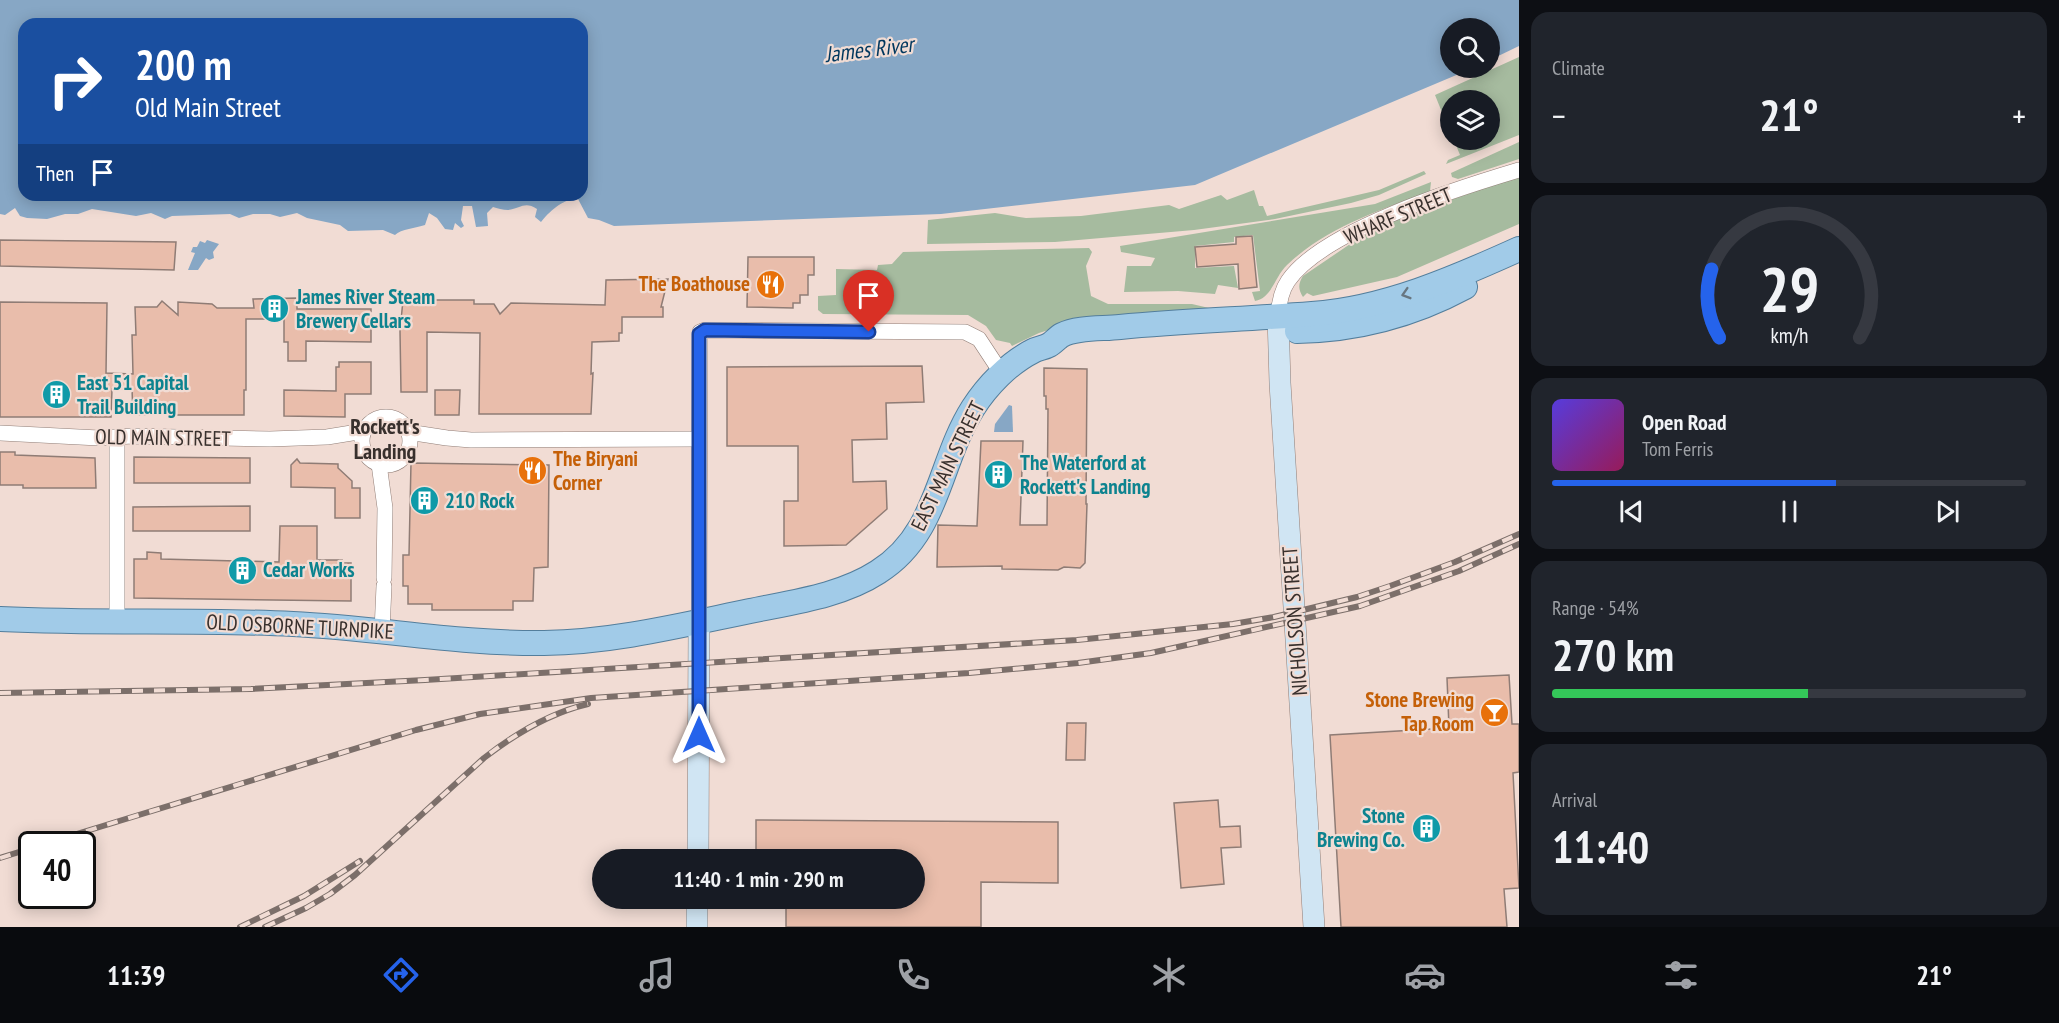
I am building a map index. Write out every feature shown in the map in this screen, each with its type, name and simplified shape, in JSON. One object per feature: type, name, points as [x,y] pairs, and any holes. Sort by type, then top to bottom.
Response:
[{"type":"main road","name":"EAST MAIN STREET","points":[[599,640],[699,622],[842,590],[880,571],[895,559],[920,529],[932,509],[963,427],[972,411],[1002,374],[1016,361],[1035,350],[1050,345],[1062,348],[1278,324],[1392,298],[1445,281],[1519,249]]},
{"type":"main road","name":"EAST MAIN STREET","points":[[1278,324],[1307,331],[1352,326],[1400,315],[1435,303],[1484,276],[1519,261]]},
{"type":"main road","name":"NICHOLSON STREET","points":[[1278,324],[1314,927]]},
{"type":"main road","name":"OLD OSBORNE TURNPIKE","points":[[0,619],[279,623],[498,642],[543,643],[599,640]]},
{"type":"main road","points":[[698,849],[699,622]]},
{"type":"main road","points":[[697,909],[697,927]]},
{"type":"street","name":"WHARF STREET","points":[[1278,324],[1284,286],[1294,273],[1321,251],[1346,236],[1426,202],[1519,170]]},
{"type":"street","points":[[699,622],[699,334],[702,331],[965,332],[979,339],[1002,374]]},
{"type":"street","name":"OLD MAIN STREET","points":[[0,433],[270,439],[327,437],[364,431],[373,421],[386,417],[399,421],[408,439],[699,439]]},
{"type":"street","points":[[364,431],[363,447],[366,454],[387,463],[401,459],[408,439]]},
{"type":"street","points":[[117,437],[117,621]]},
{"type":"street","name":"OLD MAIN STREET","points":[[327,437],[363,447]]},
{"type":"street","points":[[382,631],[387,463]]},
{"type":"green space","points":[[1519,57],[1519,135],[1500,143],[1500,90],[1446,90],[1473,78],[1500,78],[1500,66]]},
{"type":"green space","points":[[1440,93],[1440,107],[1435,95]]},
{"type":"green space","points":[[1519,142],[1519,159],[1458,179],[1452,177],[1451,173]]},
{"type":"green space","points":[[1458,150],[1481,150],[1446,164],[1448,160],[1460,155]]},
{"type":"green space","points":[[1424,171],[1426,174],[1379,195],[1275,219],[1194,230],[1055,242],[927,244],[928,220],[995,213],[1026,218],[1081,216],[1169,205],[1179,209],[1221,195],[1227,200],[1254,190],[1259,206],[1263,206],[1267,216],[1379,190]]},
{"type":"green space","points":[[1519,176],[1519,224],[1397,277],[1313,296],[1307,293],[1303,297],[1301,294],[1299,286],[1303,276],[1359,238],[1402,217]]},
{"type":"green space","points":[[1431,182],[1430,191],[1354,221],[1319,240],[1287,265],[1261,299],[1255,301],[1252,292],[1260,291],[1253,235],[1234,237],[1234,242],[1195,246],[1195,268],[1234,266],[1238,288],[1218,285],[1215,294],[1178,291],[1124,292],[1127,266],[1151,266],[1155,258],[1121,252],[1120,246],[1375,204]]},
{"type":"green space","points":[[1089,248],[1092,252],[1086,266],[1091,296],[1108,304],[1192,304],[1209,308],[1203,311],[1071,323],[1039,333],[1012,346],[1010,343],[996,340],[986,326],[968,315],[823,314],[818,310],[818,296],[836,295],[836,269],[877,270],[878,265],[892,264],[903,252]]},
{"type":"water","name":"James River","points":[[0,0],[1519,0],[1519,46],[1500,55],[1500,18],[1440,18],[1440,78],[1449,78],[1195,185],[941,214],[614,226],[588,218],[579,201],[588,201],[588,18],[18,18],[18,201],[567,201],[552,210],[541,222],[535,217],[537,209],[529,206],[508,210],[493,207],[487,213],[488,226],[476,227],[472,206],[463,206],[461,220],[464,226],[461,228],[455,223],[453,230],[445,229],[437,218],[429,213],[425,225],[395,235],[383,230],[348,231],[340,225],[307,218],[297,213],[280,217],[270,214],[253,214],[239,218],[230,214],[172,216],[165,219],[151,213],[136,216],[92,209],[78,214],[65,214],[47,219],[20,216],[15,208],[5,215],[0,214]]},
{"type":"water","points":[[207,240],[219,244],[213,252],[214,258],[209,260],[206,258],[198,270],[188,270],[195,253],[191,252],[193,247],[197,247],[200,241],[205,243]]},
{"type":"water","points":[[1009,405],[1012,406],[1013,432],[994,432],[995,424]]},
{"type":"building","points":[[1252,236],[1257,287],[1239,289],[1238,264],[1197,267],[1195,247],[1236,244],[1236,237]]},
{"type":"building","points":[[0,240],[176,242],[174,270],[0,266]]},
{"type":"building","name":"The Boathouse","points":[[748,257],[814,257],[814,275],[808,275],[808,295],[800,295],[800,303],[793,303],[793,308],[747,307]]},
{"type":"building","points":[[668,279],[661,307],[663,307],[663,317],[622,317],[622,333],[619,333],[619,341],[592,342],[591,414],[479,414],[480,333],[427,332],[427,392],[401,392],[400,331],[403,300],[474,300],[474,304],[494,304],[500,314],[511,303],[605,305],[606,280]]},
{"type":"building","points":[[297,298],[297,309],[371,309],[371,342],[306,341],[306,361],[288,361],[288,342],[284,342],[284,319],[246,319],[244,415],[133,415],[132,389],[112,389],[111,417],[0,417],[0,302],[107,303],[106,373],[133,374],[132,335],[136,335],[135,307],[157,307],[162,301],[178,315],[178,302],[212,304],[217,308],[254,308],[253,299]]},
{"type":"building","points":[[339,362],[371,362],[371,394],[345,394],[345,417],[284,416],[284,390],[336,391],[336,367],[339,367]]},
{"type":"building","points":[[922,366],[924,402],[886,403],[887,439],[852,440],[853,482],[886,481],[887,509],[846,545],[784,546],[784,501],[798,501],[798,446],[727,446],[727,367]]},
{"type":"building","name":"The Waterford at Rockett's Landing","points":[[1044,368],[1087,369],[1085,563],[1080,568],[1064,567],[1058,570],[1002,569],[1002,566],[937,567],[938,525],[977,526],[981,441],[1023,441],[1020,525],[1047,525],[1048,409],[1046,409],[1046,396],[1044,396]]},
{"type":"building","points":[[435,390],[460,390],[459,415],[435,415]]},
{"type":"building","points":[[0,452],[15,452],[15,455],[95,458],[96,488],[23,488],[23,485],[0,485]]},
{"type":"building","points":[[134,457],[250,458],[250,483],[134,483]]},
{"type":"building","points":[[297,459],[300,463],[338,464],[338,468],[352,481],[352,488],[360,488],[360,518],[335,518],[335,488],[291,487],[291,465]]},
{"type":"building","points":[[411,463],[549,465],[548,567],[534,568],[533,601],[513,601],[513,610],[432,610],[432,604],[408,604],[408,586],[403,586],[403,555],[409,555]]},
{"type":"building","points":[[250,506],[250,531],[133,531],[133,507]]},
{"type":"building","name":"Cedar Works","points":[[280,526],[317,526],[317,560],[342,560],[342,563],[351,563],[351,601],[134,598],[134,559],[147,559],[147,552],[161,553],[161,559],[279,562]]},
{"type":"building","name":"Stone Brewing Co.","points":[[1509,675],[1512,724],[1519,724],[1519,772],[1513,773],[1519,888],[1504,889],[1507,927],[1341,927],[1330,735],[1449,728],[1447,678]]},
{"type":"building","points":[[1067,723],[1086,723],[1085,760],[1066,760]]},
{"type":"building","points":[[1218,800],[1220,827],[1240,826],[1241,847],[1221,848],[1224,884],[1181,888],[1174,803]]},
{"type":"building","points":[[756,820],[1058,822],[1058,883],[981,882],[981,927],[786,927],[786,909],[925,909],[925,849],[756,849]]},
{"type":"railway","points":[[0,693],[251,689],[425,680],[1077,640],[1233,624],[1274,617],[1357,597],[1455,562],[1519,534]]},
{"type":"railway","points":[[86,831],[416,730],[480,714],[591,698],[969,673],[1078,663],[1151,653],[1360,606],[1459,571],[1519,544]]},
{"type":"railway","points":[[265,927],[306,908],[355,875],[484,758],[508,741],[533,725],[588,704]]},
{"type":"railway","points":[[0,858],[18,852]]},
{"type":"railway","points":[[240,927],[304,896],[360,861]]},
{"type":"place","name":"The Boathouse","points":[[771,284]]},
{"type":"place","name":"James River Steam Brewery Cellars","points":[[275,309]]},
{"type":"place","name":"East 51 Capital Trail Building","points":[[56,395]]},
{"type":"place","name":"The Biryani Corner","points":[[532,471]]},
{"type":"place","name":"The Waterford at Rockett's Landing","points":[[999,475]]},
{"type":"place","name":"210 Rock","points":[[424,501]]},
{"type":"place","name":"Cedar Works","points":[[242,570]]},
{"type":"place","name":"Stone Brewing Tap Room","points":[[1495,712]]},
{"type":"place","name":"Stone Brewing Co.","points":[[1426,828]]},
{"type":"district","name":"Rockett's Landing","points":[[385,438]]},
{"type":"route","points":[[699,735],[699,334],[703,330],[869,332]]}]
